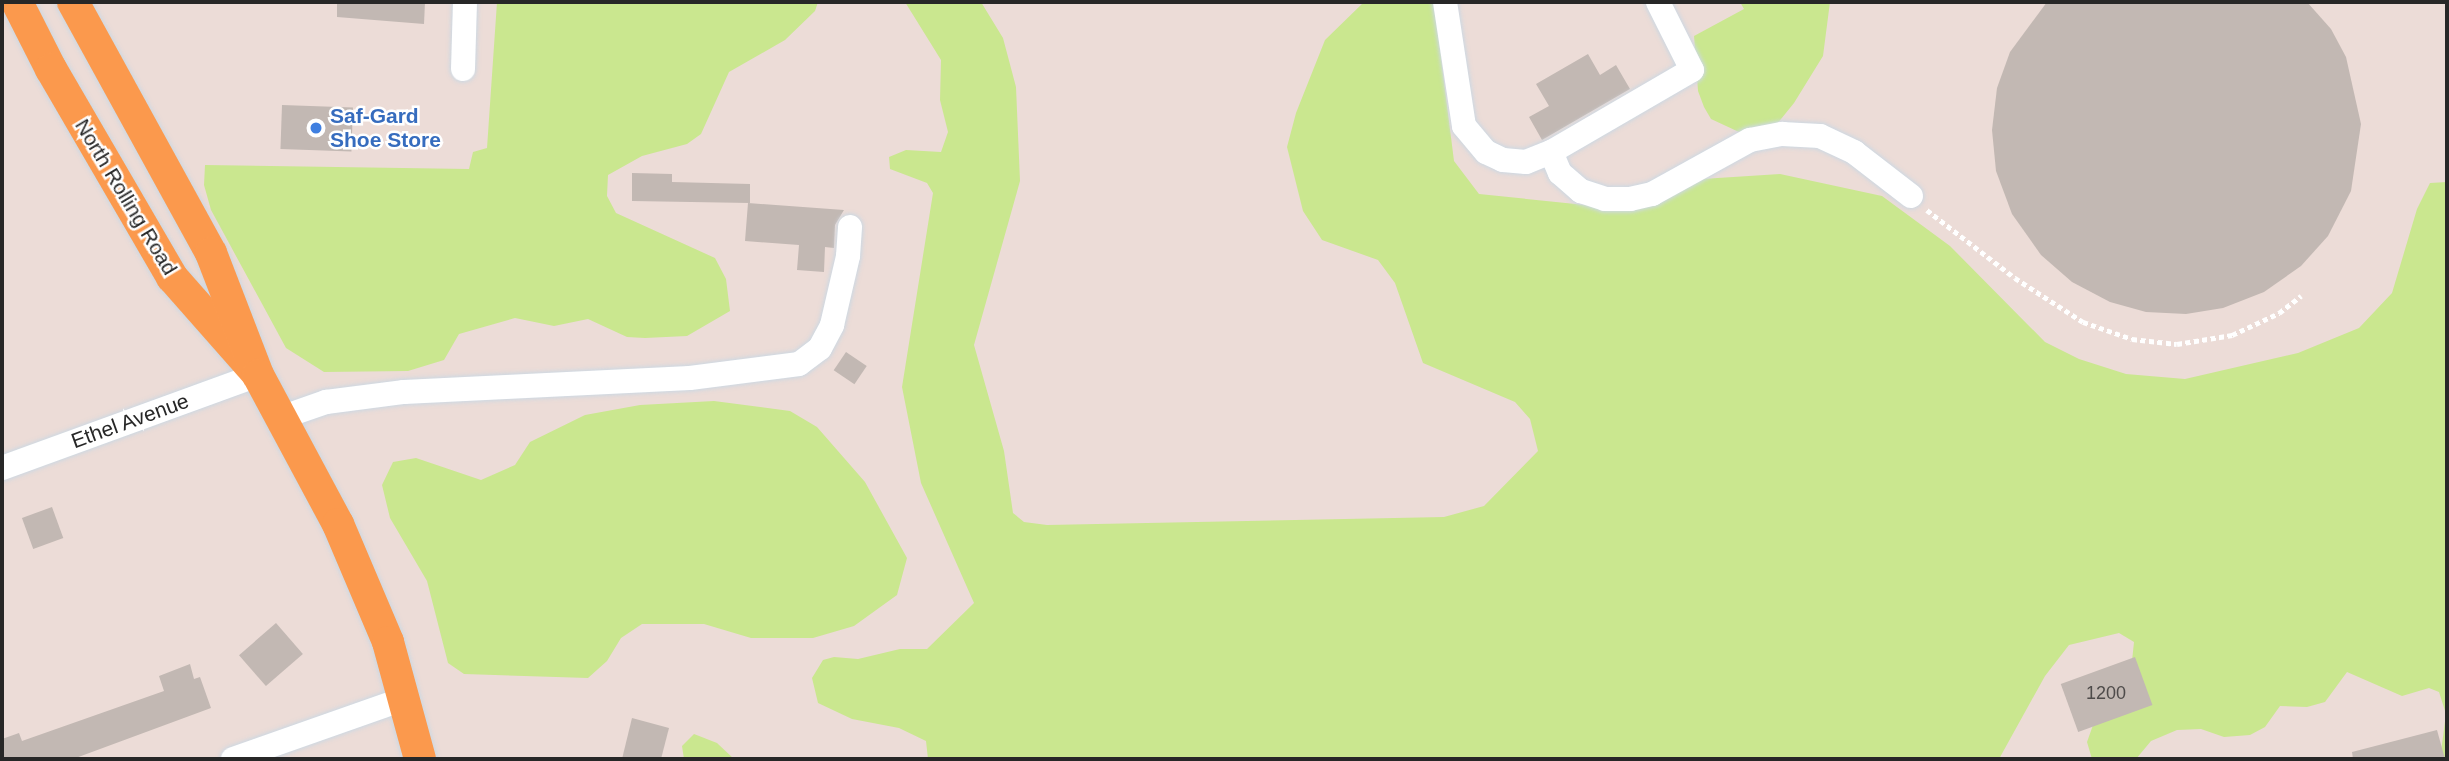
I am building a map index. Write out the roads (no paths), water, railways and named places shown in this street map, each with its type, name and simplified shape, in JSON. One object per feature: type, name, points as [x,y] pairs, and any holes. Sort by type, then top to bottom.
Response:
[{"type":"main road","name":"North Rolling Road","points":[[17,2],[51,69],[172,277],[258,375]]},
{"type":"main road","name":"North Rolling Road","points":[[73,2],[211,253],[258,375],[338,524],[406,698],[420,759]]},
{"type":"street","points":[[463,69],[465,2]]},
{"type":"street","points":[[1445,2],[1458,109],[1473,141],[1503,160],[1527,162],[1551,152],[1692,70],[1658,2]]},
{"type":"street","points":[[1551,152],[1560,173],[1581,191],[1605,199],[1630,199],[1652,194],[1750,140],[1782,134],[1820,136],[1854,152],[1911,196]]},
{"type":"street","points":[[280,418],[326,402],[404,391],[664,380],[774,370],[799,364],[820,348],[832,326],[848,256],[850,227]]},
{"type":"street","name":"Ethel Avenue","points":[[2,468],[258,375]]},
{"type":"street","points":[[233,759],[406,698]]},
{"type":"place","name":"Saf-Gard Shoe Store","points":[[316,128]]}]
